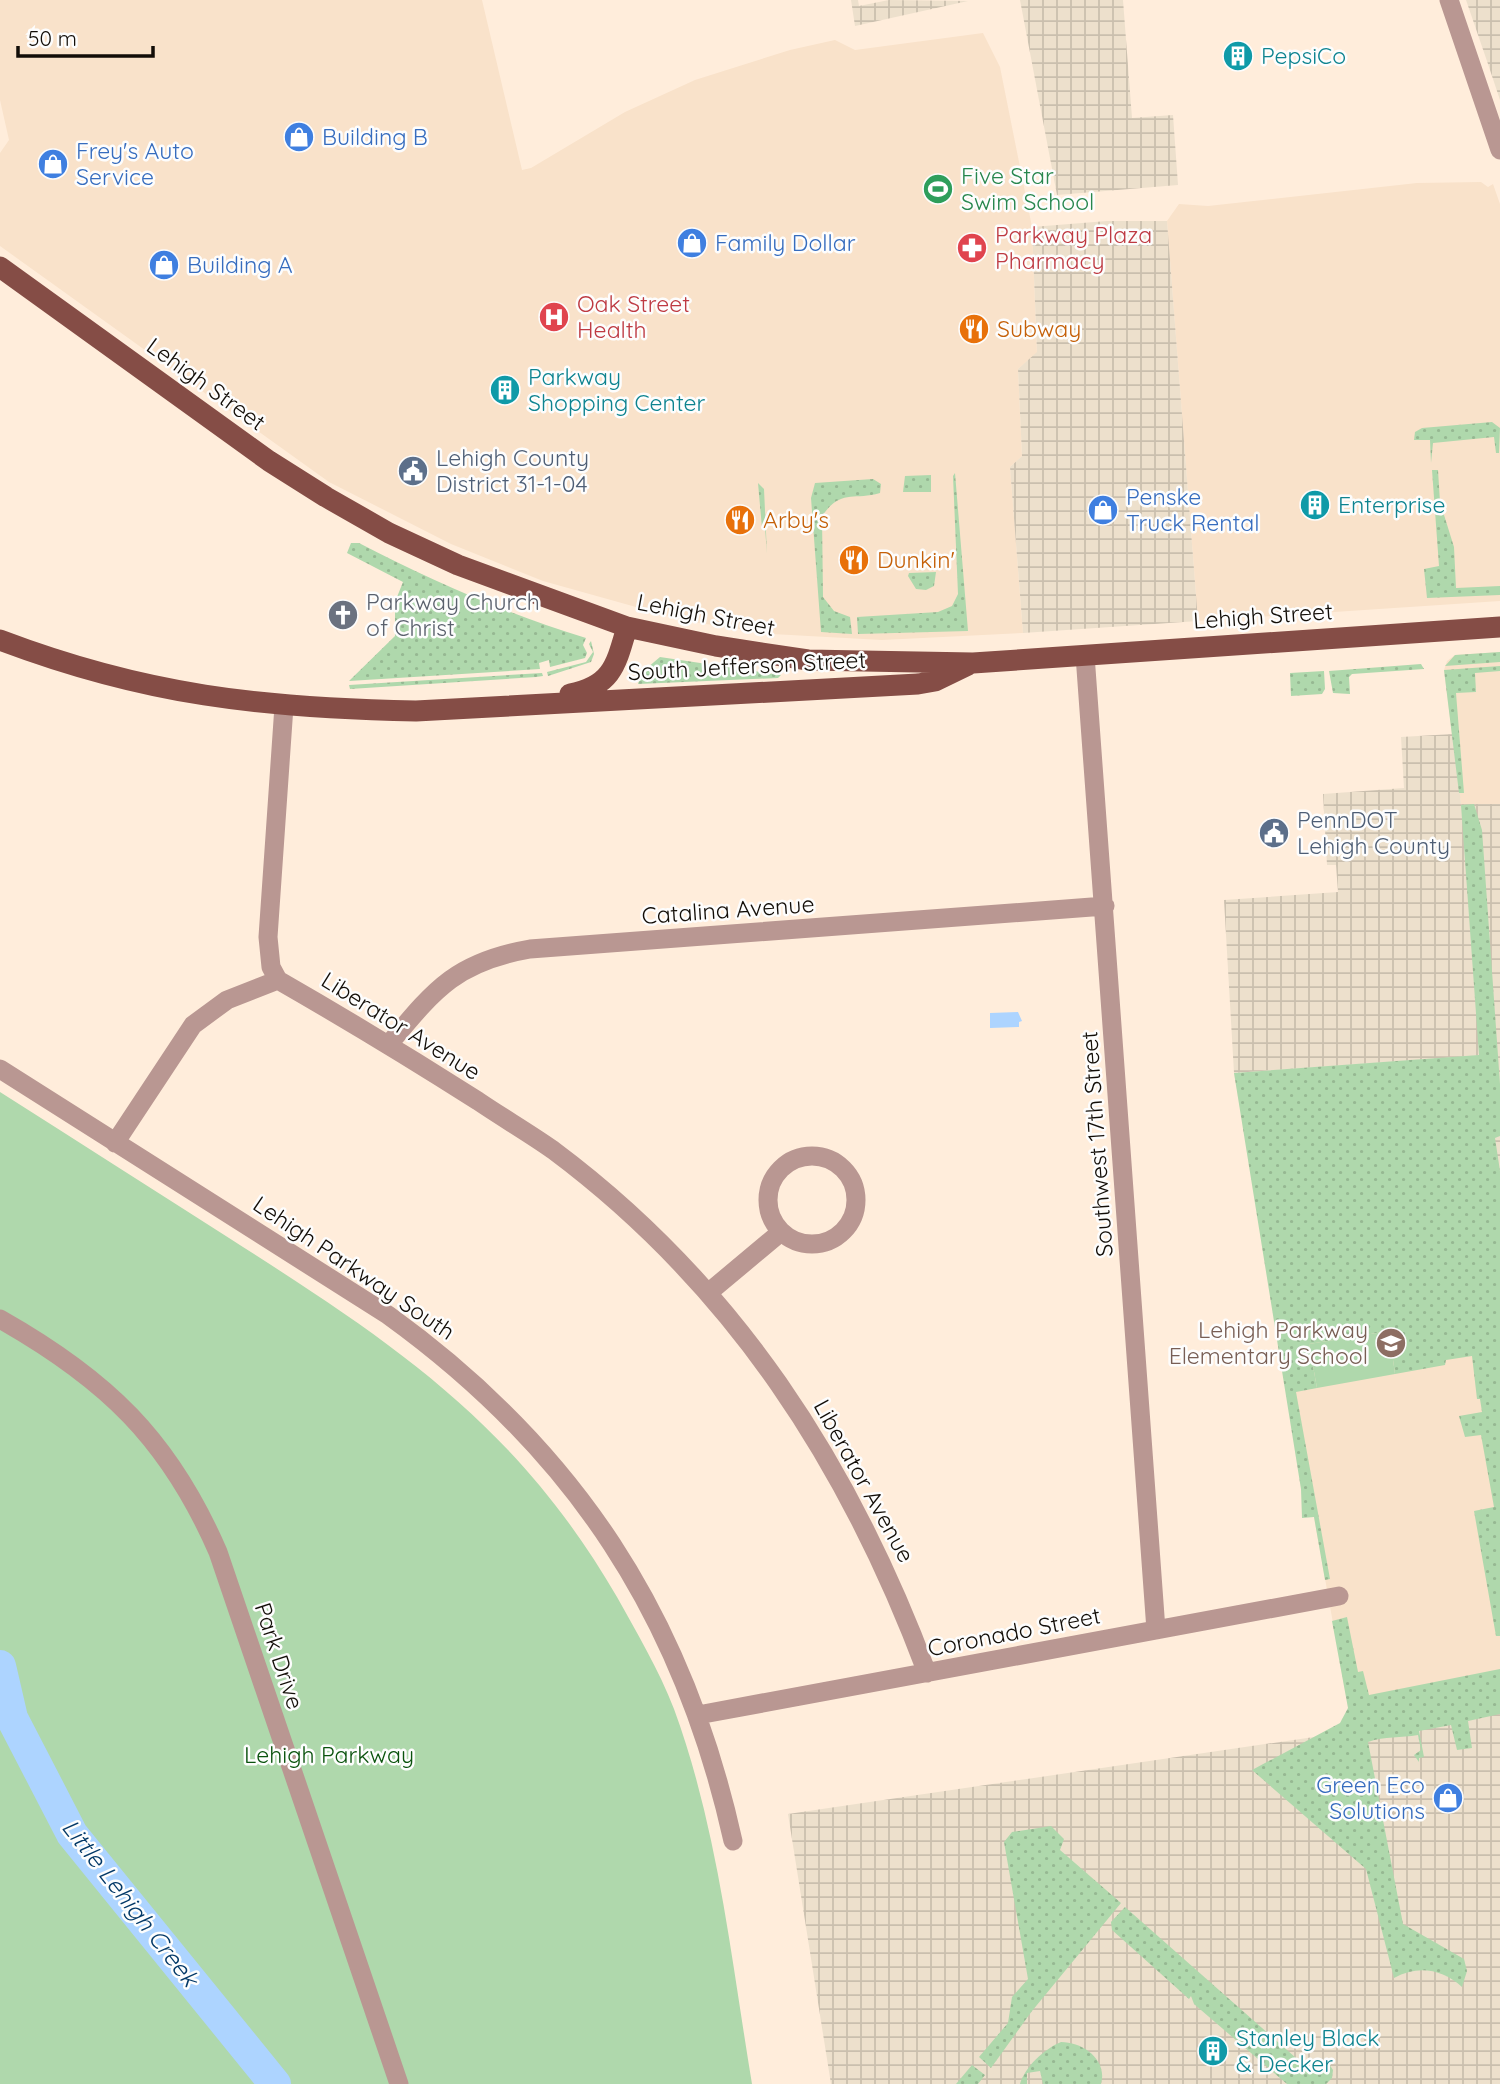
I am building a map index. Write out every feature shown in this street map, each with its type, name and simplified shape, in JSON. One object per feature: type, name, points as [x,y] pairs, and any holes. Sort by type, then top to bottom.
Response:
[{"type":"main road","name":"Lehigh Street","points":[[0,267],[269,461],[333,502],[388,533],[458,565],[627,627],[716,646],[808,660],[973,663],[1500,627]]},
{"type":"main road","name":"South Jefferson Street","points":[[519,704],[583,692],[606,680],[620,653],[627,627]]},
{"type":"main road","name":"South Jefferson Street","points":[[0,640],[109,677],[201,696],[284,706],[416,710],[918,684],[935,681],[973,663]]},
{"type":"street","points":[[1449,0],[1500,150]]},
{"type":"street","name":"Southwest 17th Street","points":[[1085,655],[1156,1630]]},
{"type":"street","points":[[115,1143],[193,1025],[228,1000],[278,980],[271,967],[268,937],[284,706]]},
{"type":"street","name":"Catalina Avenue","points":[[389,1044],[431,994],[452,976],[502,954],[530,949],[1105,906]]},
{"type":"street","name":"Liberator Avenue","points":[[278,980],[389,1044],[552,1149],[659,1241],[708,1293],[777,1379],[837,1472],[882,1559],[928,1673]]},
{"type":"street","name":"Lehigh Parkway South","points":[[0,1069],[388,1315],[440,1353],[508,1413],[576,1491],[609,1538],[665,1637],[698,1715],[733,1841]]},
{"type":"street","points":[[814,1155],[841,1167],[856,1192],[856,1206],[844,1231],[833,1239],[813,1244],[792,1240],[781,1232],[772,1219],[768,1204],[769,1189],[775,1175],[785,1164],[799,1157],[814,1155]]},
{"type":"street","points":[[708,1293],[781,1232]]},
{"type":"street","name":"Park Drive","points":[[0,1319],[68,1359],[103,1387],[164,1454],[203,1517],[218,1552],[400,2084]]},
{"type":"street","name":"Coronado Street","points":[[698,1715],[1339,1596]]},
{"type":"shaded area","name":"Parkway Shopping Center","points":[[0,0],[482,0],[522,170],[531,168],[625,112],[695,80],[790,50],[835,40],[855,50],[983,33],[1000,67],[1032,227],[1037,353],[1018,369],[1022,456],[1010,467],[1023,633],[882,640],[772,634],[686,621],[543,581],[451,544],[329,482],[0,246],[0,153],[9,140],[0,100]]},
{"type":"shaded area","points":[[851,0],[858,0],[859,6],[889,0],[968,1],[855,26]]},
{"type":"shaded area","points":[[1020,0],[1123,0],[1132,118],[1173,115],[1178,185],[1057,195]]},
{"type":"shaded area","points":[[1466,0],[1500,0],[1500,100],[1488,64]]},
{"type":"shaded area","points":[[1481,182],[1488,187],[1493,184],[1500,204],[1500,601],[1198,621],[1167,221],[1179,204],[1208,206],[1417,183]]},
{"type":"shaded area","points":[[1107,221],[1167,221],[1198,621],[1023,633],[1010,467],[1022,456],[1018,369],[1037,352],[1032,227]]},
{"type":"shaded area","points":[[1500,652],[1500,804],[1461,805],[1444,670],[1447,661],[1455,655]]},
{"type":"shaded area","points":[[1453,734],[1461,804],[1500,804],[1500,1188],[1486,1055],[1234,1073],[1224,900],[1338,892],[1336,865],[1327,865],[1323,794],[1404,788],[1401,737]]},
{"type":"shaded area","name":"Lehigh Parkway Elementary School","points":[[1234,1073],[1253,1073],[1500,1188],[1500,1693],[1351,1723]]},
{"type":"shaded area","points":[[1500,1693],[1500,2084],[831,2084],[788,1814],[1334,1734]]},
{"type":"green space","points":[[1492,422],[1500,428],[1499,453],[1496,453],[1494,437],[1433,443],[1431,463],[1430,440],[1414,440],[1415,432],[1422,428]]},
{"type":"green space","points":[[1432,470],[1438,470],[1440,502],[1454,547],[1456,588],[1500,586],[1500,595],[1427,598],[1424,569],[1439,566]]},
{"type":"green space","points":[[955,473],[968,631],[858,634],[857,617],[938,612],[952,606],[958,594]]},
{"type":"green space","points":[[931,475],[931,492],[903,492],[905,476]]},
{"type":"green space","points":[[873,479],[881,484],[880,493],[842,499],[829,507],[822,516],[823,597],[834,611],[850,617],[852,634],[821,632],[811,498],[815,483]]},
{"type":"green space","points":[[758,483],[764,489],[767,554],[765,528],[762,528]]},
{"type":"green space","points":[[351,543],[359,543],[499,607],[586,638],[583,645],[587,653],[585,658],[550,667],[549,660],[539,663],[540,669],[349,681],[395,636],[395,602],[403,582],[347,553]]},
{"type":"green space","points":[[936,572],[934,586],[926,590],[916,589],[908,576],[909,573]]},
{"type":"green space","points":[[591,641],[594,654],[591,662],[548,676],[547,672],[586,662],[593,652],[589,644]]},
{"type":"green space","points":[[1500,652],[1500,662],[1445,666],[1455,655]]},
{"type":"green space","points":[[660,657],[781,675],[778,678],[638,684],[641,673]]},
{"type":"green space","points":[[1421,664],[1424,669],[1352,674],[1349,677],[1350,694],[1333,693],[1329,671]]},
{"type":"green space","points":[[1500,666],[1500,671],[1475,673],[1476,692],[1456,693],[1464,793],[1459,793],[1444,670]]},
{"type":"green space","points":[[1324,671],[1325,689],[1322,694],[1291,696],[1290,673]]},
{"type":"green space","points":[[542,673],[543,676],[536,677],[350,689],[349,685]]},
{"type":"green space","points":[[1474,804],[1482,830],[1500,1084],[1500,1136],[1495,1138],[1500,1171],[1500,1636],[1496,1636],[1474,1511],[1494,1507],[1481,1435],[1465,1437],[1459,1416],[1482,1412],[1480,1399],[1477,1399],[1472,1356],[1446,1360],[1445,1365],[1395,1374],[1389,1331],[1309,1344],[1317,1388],[1296,1392],[1330,1579],[1325,1580],[1314,1517],[1302,1518],[1301,1489],[1234,1073],[1479,1055],[1461,805]]},
{"type":"green space","name":"Lehigh Parkway","points":[[0,1092],[289,1276],[397,1352],[447,1392],[493,1435],[537,1482],[578,1536],[617,1597],[655,1666],[674,1709],[689,1754],[722,1894],[752,2084],[0,2084]]},
{"type":"green space","points":[[1389,1331],[1395,1374],[1317,1388],[1309,1344]]},
{"type":"green space","points":[[1347,1617],[1358,1672],[1363,1671],[1369,1695],[1500,1669],[1500,1714],[1468,1721],[1472,1748],[1457,1750],[1451,1725],[1419,1731],[1424,1757],[1419,1758],[1419,1762],[1414,1755],[1421,1750],[1418,1735],[1368,1742],[1403,1924],[1464,1959],[1467,1971],[1462,1987],[1446,1976],[1430,1971],[1412,1971],[1394,1978],[1366,1869],[1252,1770],[1340,1723],[1348,1708],[1332,1621]]},
{"type":"green space","points":[[1051,1826],[1064,1839],[1060,1850],[1121,1903],[1032,2011],[991,2068],[979,2057],[1008,2023],[1012,1997],[1028,1979],[1004,1842],[1012,1832]]},
{"type":"green space","points":[[1125,1907],[1313,2073],[1329,2064],[1333,2070],[1332,2078],[1326,2084],[1287,2084],[1194,2004],[1191,1996],[1189,1999],[1112,1930],[1111,1922]]},
{"type":"green space","points":[[1061,2042],[1078,2045],[1092,2054],[1101,2067],[1101,2084],[1043,2084],[1040,2071],[1027,2073],[1027,2084],[1020,2084],[1026,2071],[1036,2059]]},
{"type":"green space","points":[[972,2065],[985,2075],[978,2084],[956,2084]]},
{"type":"water","points":[[1018,1012],[1022,1021],[1019,1022],[1019,1027],[990,1028],[990,1013]]},
{"type":"waterway","name":"Little Lehigh Creek","points":[[0,1666],[12,1718],[72,1834],[275,2084]]},
{"type":"place","name":"PepsiCo","points":[[1238,56]]},
{"type":"place","name":"Building B","points":[[299,137]]},
{"type":"place","name":"Frey's Auto Service","points":[[53,164]]},
{"type":"place","name":"Five Star Swim School","points":[[938,189]]},
{"type":"place","name":"Family Dollar","points":[[692,243]]},
{"type":"place","name":"Parkway Plaza Pharmacy","points":[[972,248]]},
{"type":"place","name":"Building A","points":[[164,265]]},
{"type":"place","name":"Oak Street Health","points":[[554,317]]},
{"type":"place","name":"Subway","points":[[974,329]]},
{"type":"place","name":"Parkway Shopping Center","points":[[505,390]]},
{"type":"place","name":"Lehigh County District 31-1-04","points":[[413,471]]},
{"type":"place","name":"Enterprise","points":[[1315,505]]},
{"type":"place","name":"Penske Truck Rental","points":[[1103,510]]},
{"type":"place","name":"Arby's","points":[[740,520]]},
{"type":"place","name":"Dunkin'","points":[[854,560]]},
{"type":"place","name":"Parkway Church of Christ","points":[[343,615]]},
{"type":"place","name":"PennDOT Lehigh County","points":[[1274,833]]},
{"type":"place","name":"Lehigh Parkway Elementary School","points":[[1391,1343]]},
{"type":"place","name":"Green Eco Solutions","points":[[1448,1798]]},
{"type":"place","name":"Stanley Black & Decker","points":[[1213,2051]]}]
